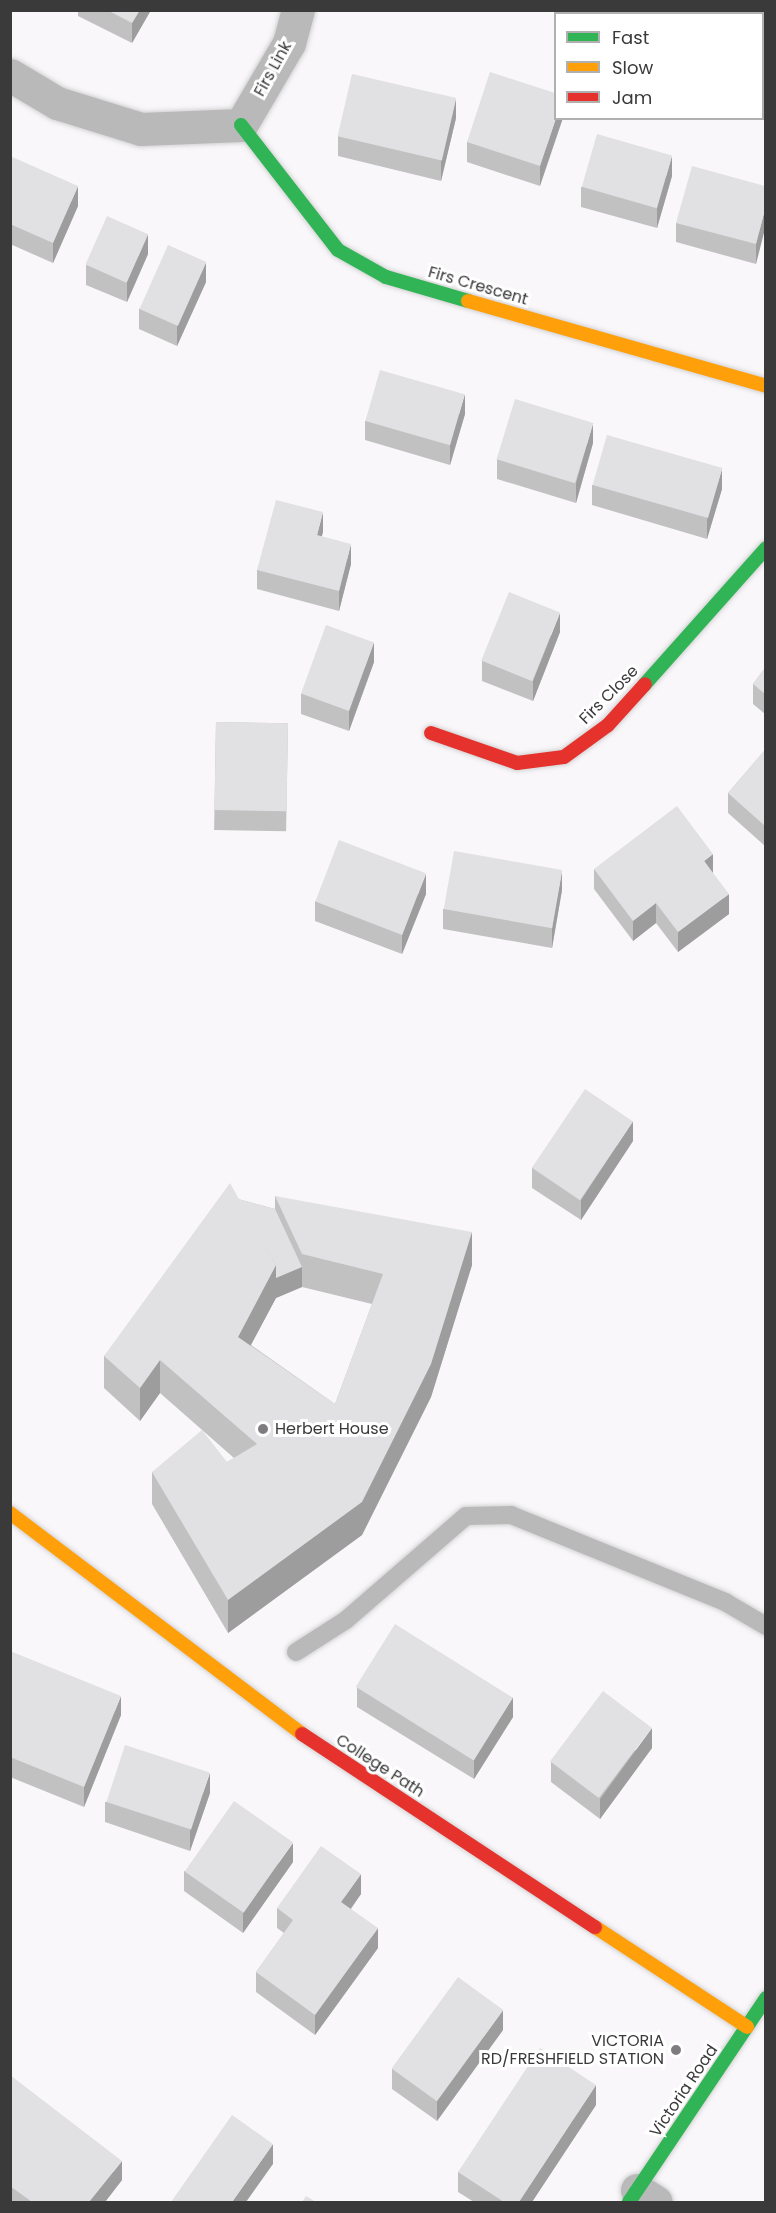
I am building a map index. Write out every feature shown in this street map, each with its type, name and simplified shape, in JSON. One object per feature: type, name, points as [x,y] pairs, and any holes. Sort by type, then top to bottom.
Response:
[{"type":"street","name":"Firs Link","points":[[241,125],[289,43],[297,10]]},
{"type":"street","points":[[10,75],[57,103],[141,129],[241,125]]},
{"type":"street","name":"Firs Crescent","points":[[241,125],[338,250],[386,277],[765,386]]},
{"type":"street","name":"Firs Close","points":[[431,733],[518,763],[564,757],[608,725],[765,548]]},
{"type":"street","name":"College Path","points":[[10,1513],[259,1706],[747,2027]]},
{"type":"street","name":"Victoria Road","points":[[641,2198],[765,1998]]},
{"type":"lane","points":[[296,1652],[346,1620],[466,1516],[511,1515],[725,1602],[765,1626]]},
{"type":"building","points":[[107,10],[140,10],[132,23]]},
{"type":"building","points":[[490,72],[554,93],[555,120],[540,166],[467,142]]},
{"type":"building","points":[[352,74],[456,98],[442,160],[338,136]]},
{"type":"building","points":[[597,134],[672,155],[657,208],[582,187]]},
{"type":"building","points":[[10,156],[78,186],[53,243],[10,224]]},
{"type":"building","points":[[692,166],[765,186],[765,209],[756,244],[676,223]]},
{"type":"building","points":[[107,216],[148,234],[127,283],[85,264]]},
{"type":"building","points":[[168,245],[206,262],[178,326],[140,309]]},
{"type":"building","points":[[380,370],[465,394],[450,445],[365,421]]},
{"type":"building","points":[[515,399],[593,423],[575,483],[497,459]]},
{"type":"building","points":[[607,435],[722,468],[708,518],[593,485]]},
{"type":"building","points":[[276,500],[323,512],[317,535],[351,544],[339,591],[257,570]]},
{"type":"building","points":[[509,592],[560,613],[532,681],[481,661]]},
{"type":"building","points":[[326,625],[374,642],[349,711],[301,694]]},
{"type":"building","points":[[765,668],[765,694],[753,684]]},
{"type":"building","points":[[216,722],[288,723],[286,811],[214,810]]},
{"type":"building","points":[[765,750],[765,826],[728,793]]},
{"type":"building","points":[[677,806],[713,854],[704,861],[729,894],[678,932],[656,903],[633,921],[594,869]]},
{"type":"building","points":[[339,840],[426,873],[402,935],[315,902]]},
{"type":"building","points":[[454,851],[562,870],[552,928],[444,909]]},
{"type":"building","points":[[585,1089],[633,1121],[580,1200],[532,1168]]},
{"type":"building","name":"Herbert House","points":[[230,1183],[276,1265],[238,1337],[335,1404],[383,1274],[302,1254],[275,1196],[472,1232],[431,1364],[362,1502],[228,1600],[152,1472],[202,1430],[227,1462],[257,1444],[160,1360],[140,1388],[104,1356]]},
{"type":"building","points":[[238,1199],[275,1209],[302,1267],[276,1278],[276,1265]]},
{"type":"building","points":[[395,1624],[513,1698],[474,1760],[356,1687]]},
{"type":"building","points":[[10,1651],[121,1696],[84,1787],[10,1757]]},
{"type":"building","points":[[603,1691],[652,1728],[599,1798],[550,1761]]},
{"type":"building","points":[[125,1745],[210,1773],[191,1830],[106,1802]]},
{"type":"building","points":[[234,1801],[293,1842],[244,1913],[185,1871]]},
{"type":"building","points":[[321,1846],[361,1874],[341,1902],[378,1928],[315,2015],[256,1972],[293,1920],[277,1908]]},
{"type":"building","points":[[458,1977],[503,2010],[437,2101],[392,2068]]},
{"type":"building","points":[[540,2048],[596,2085],[519,2202],[504,2202],[458,2172]]},
{"type":"building","points":[[10,2075],[122,2161],[89,2202],[32,2202],[10,2186]]},
{"type":"building","points":[[232,2115],[273,2144],[232,2202],[171,2202]]},
{"type":"building","points":[[306,2196],[316,2202],[302,2202]]},
{"type":"traffic: fast","points":[[241,125],[338,250],[386,277],[468,301]]},
{"type":"traffic: fast","points":[[645,684],[766,548]]},
{"type":"traffic: fast","points":[[629,2202],[766,1998]]},
{"type":"traffic: slow","points":[[468,301],[766,386]]},
{"type":"traffic: slow","points":[[10,1513],[302,1734]]},
{"type":"traffic: slow","points":[[595,1927],[747,2027]]},
{"type":"traffic: jam","points":[[431,733],[517,763],[564,757],[608,725],[645,684]]},
{"type":"traffic: jam","points":[[302,1734],[595,1927]]},
{"type":"place","name":"Herbert House","points":[[263,1429]]},
{"type":"place","name":"VICTORIA RD/FRESHFIELD STATION","points":[[676,2050]]}]
